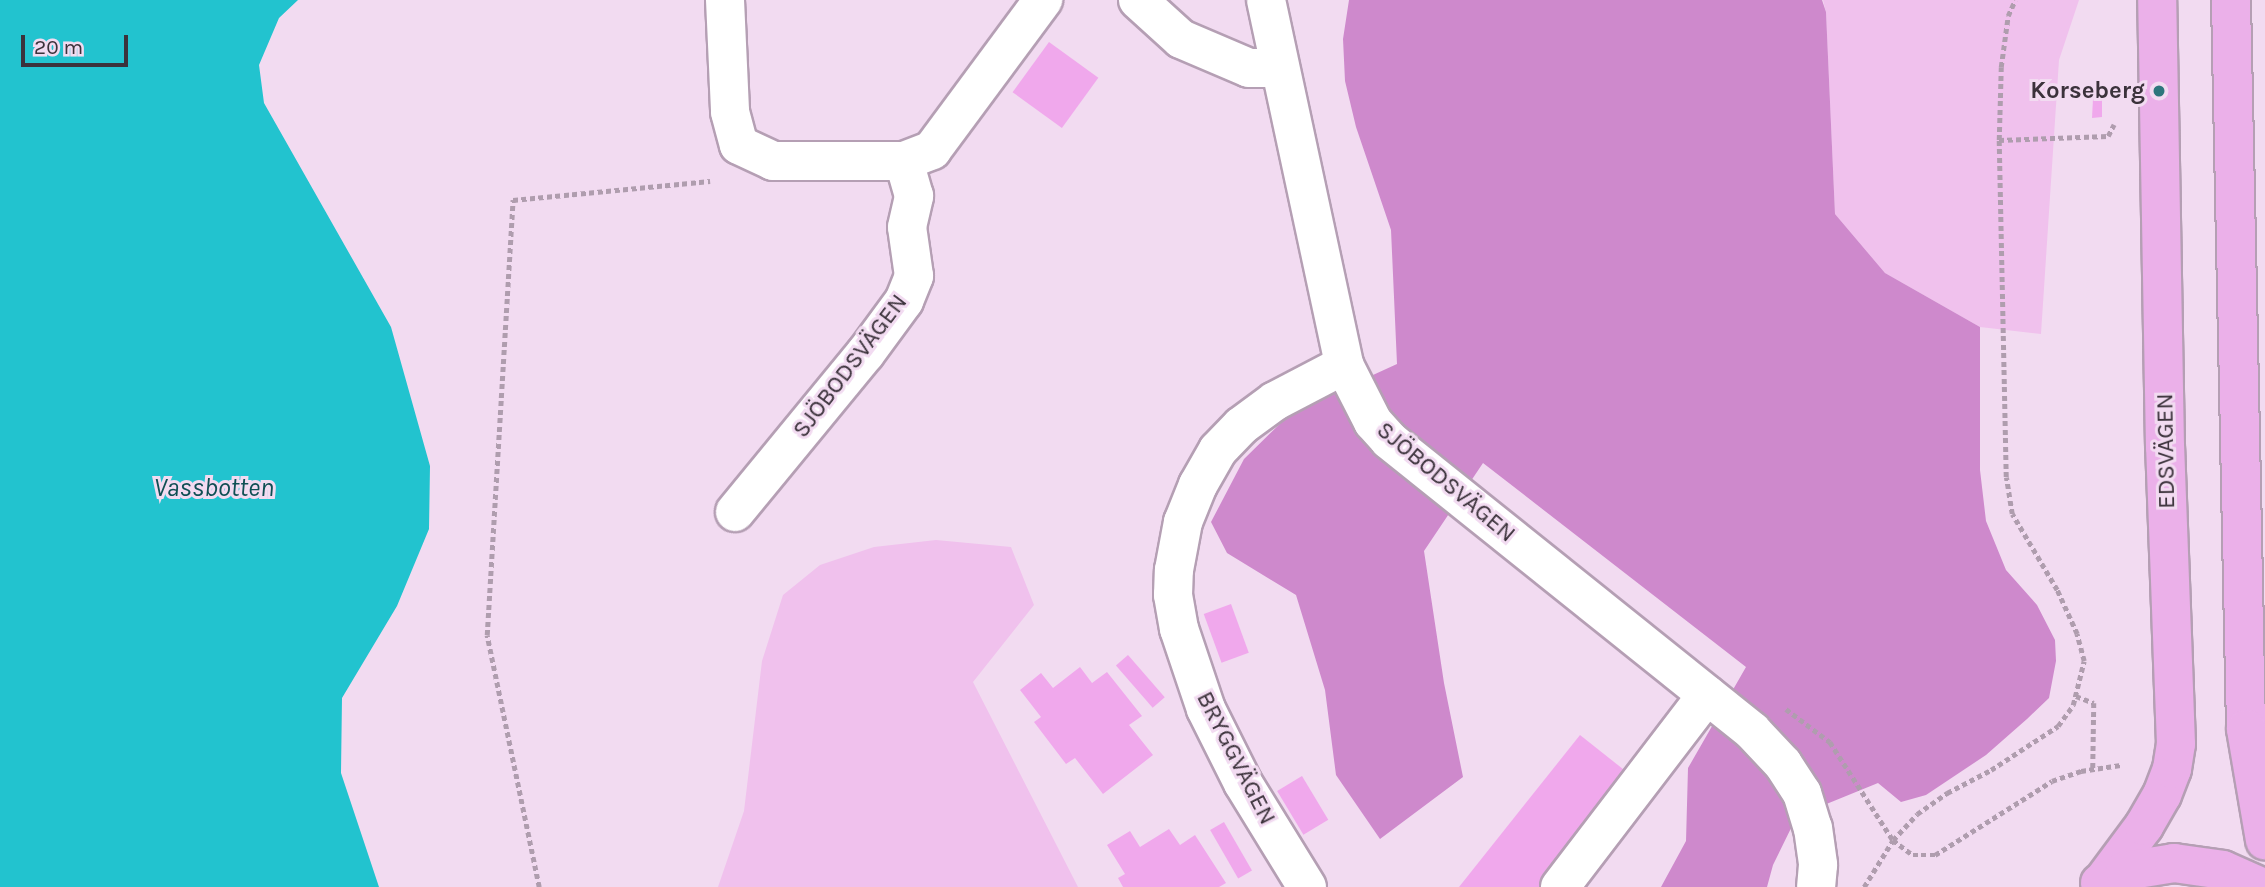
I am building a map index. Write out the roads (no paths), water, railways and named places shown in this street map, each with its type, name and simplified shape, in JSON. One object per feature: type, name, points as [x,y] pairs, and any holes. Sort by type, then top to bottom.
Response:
[{"type":"main road","name":"EDSVÄGEN","points":[[2098,884],[2144,827],[2162,795],[2172,769],[2176,744],[2177,703],[2165,447],[2157,0]]},
{"type":"main road","points":[[2231,0],[2246,729],[2251,776],[2265,841]]},
{"type":"main road","points":[[2098,884],[2125,871],[2174,863],[2223,870],[2261,887]]},
{"type":"street","points":[[725,0],[730,112],[739,145],[773,161],[904,161],[932,150],[1043,0]]},
{"type":"street","points":[[1139,0],[1181,39],[1249,68],[1278,68]]},
{"type":"street","name":"SJÖBODSVÄGEN","points":[[1266,0],[1278,68],[1289,98],[1344,365],[1368,413],[1389,440],[1752,732],[1783,764],[1802,793],[1813,828],[1818,865],[1816,887]]},
{"type":"street","name":"SJÖBODSVÄGEN","points":[[735,512],[865,354],[904,301],[914,276],[907,227],[914,196],[904,161]]},
{"type":"street","name":"BRYGGVÄGEN","points":[[1307,887],[1243,783],[1206,709],[1179,629],[1173,595],[1174,570],[1183,522],[1198,485],[1218,450],[1241,426],[1275,401],[1344,365]]},
{"type":"street","points":[[1560,887],[1707,695]]},
{"type":"water","name":"Vassbotten","points":[[0,0],[298,0],[279,18],[259,65],[264,103],[391,327],[430,466],[429,529],[397,606],[342,698],[341,773],[379,887],[0,887]]},
{"type":"place","name":"Korseberg","points":[[2159,91]]}]
